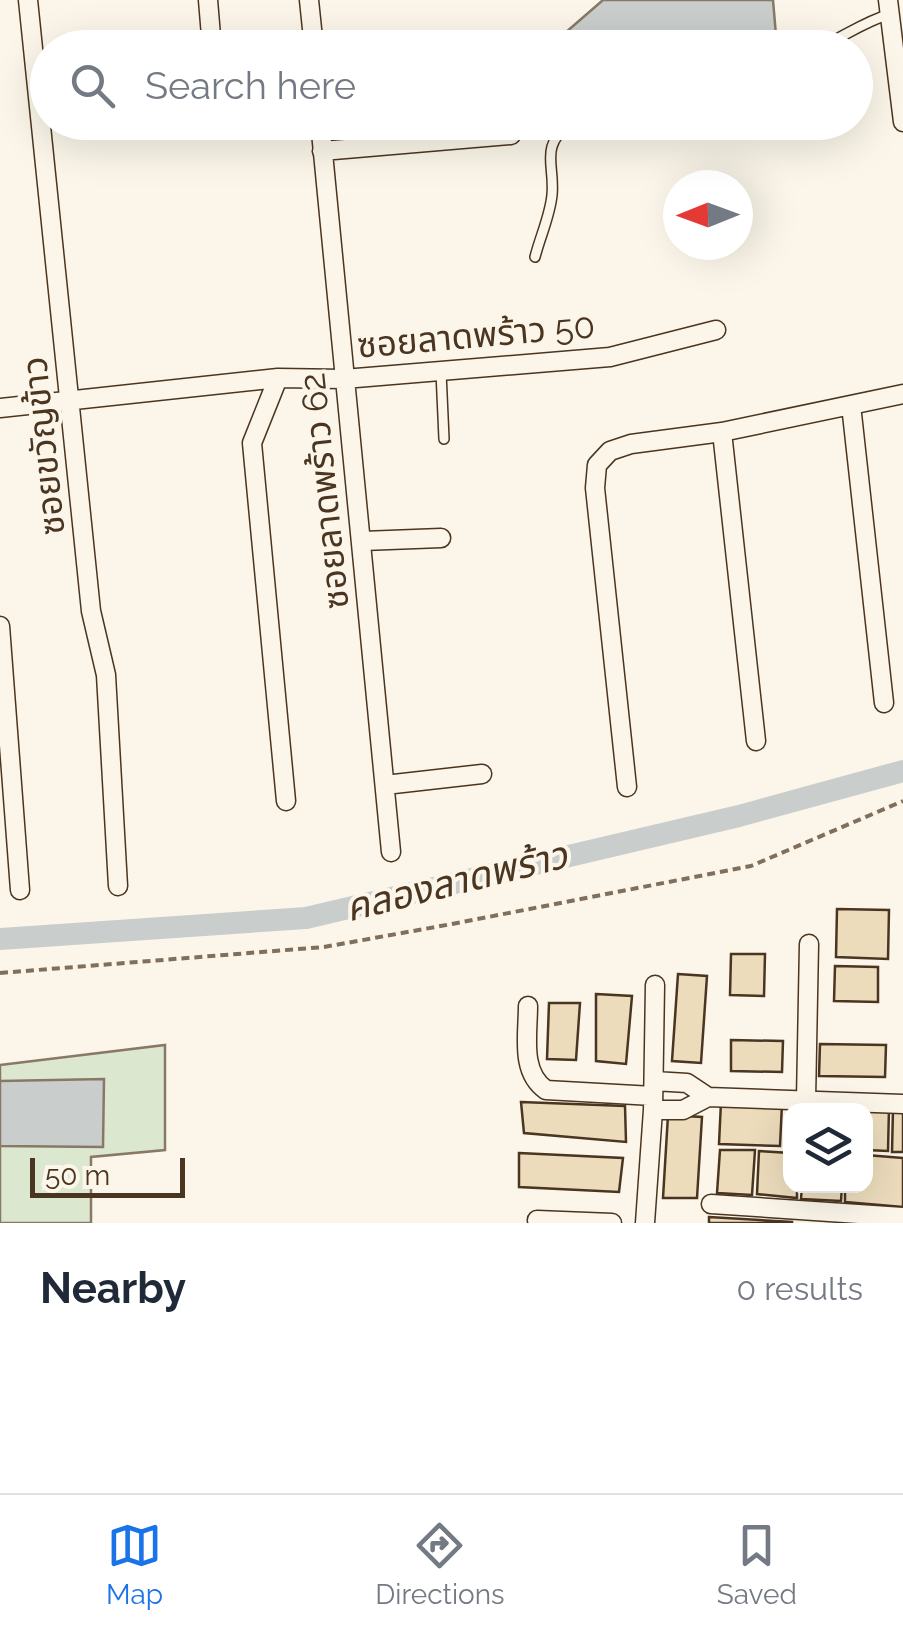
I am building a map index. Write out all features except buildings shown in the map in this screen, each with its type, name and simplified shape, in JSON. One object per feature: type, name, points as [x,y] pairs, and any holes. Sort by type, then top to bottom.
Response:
[{"type":"street","name":"ซอยขวัญข้าว","points":[[28,0],[31,30]]},
{"type":"street","points":[[208,0],[210,30]]},
{"type":"street","points":[[310,0],[312,30]]},
{"type":"street","points":[[889,7],[903,122]]},
{"type":"street","name":"ซอยขวัญข้าว","points":[[43,140],[91,612],[106,674],[118,886]]},
{"type":"street","name":"ซอยลาดพร้าว 62","points":[[321,140],[391,852]]},
{"type":"street","points":[[322,151],[452,140]]},
{"type":"street","name":"ซอยลาดพร้าว 50","points":[[0,408],[278,378],[344,379],[610,357],[716,330]]},
{"type":"street","points":[[278,378],[252,443],[286,801]]},
{"type":"street","points":[[627,787],[595,488],[597,465],[610,451],[631,444],[722,432],[903,394]]},
{"type":"street","points":[[851,405],[884,703]]},
{"type":"street","points":[[722,432],[756,741]]},
{"type":"street","points":[[363,541],[442,538]]},
{"type":"street","points":[[0,626],[6,754],[20,890]]},
{"type":"street","points":[[384,785],[482,774]]},
{"type":"street","points":[[806,1100],[808,944]]},
{"type":"street","points":[[645,1223],[653,1096],[654,985]]},
{"type":"street","points":[[528,1006],[528,1066],[535,1082],[546,1090],[653,1096],[683,1110],[708,1096]]},
{"type":"street","points":[[653,1096],[687,1084],[708,1096],[903,1104]]},
{"type":"street","points":[[711,1204],[903,1217]]},
{"type":"street","points":[[538,1220],[612,1223]]},
{"type":"lane","points":[[854,30],[889,7]]},
{"type":"lane","points":[[535,257],[552,195],[549,154],[554,140]]},
{"type":"lane","points":[[441,372],[444,439]]},
{"type":"path","points":[[0,974],[324,947],[452,924],[751,866],[903,800]]},
{"type":"green space","points":[[165,1045],[165,1150],[91,1157],[91,1223],[0,1223],[0,1065]]},
{"type":"shaded area","points":[[603,0],[773,0],[776,30],[568,30]]},
{"type":"shaded area","points":[[104,1079],[103,1147],[0,1146],[0,1081]]},
{"type":"waterway","name":"คลองลาดพร้าว","points":[[0,939],[306,918],[739,816],[903,771]]}]
